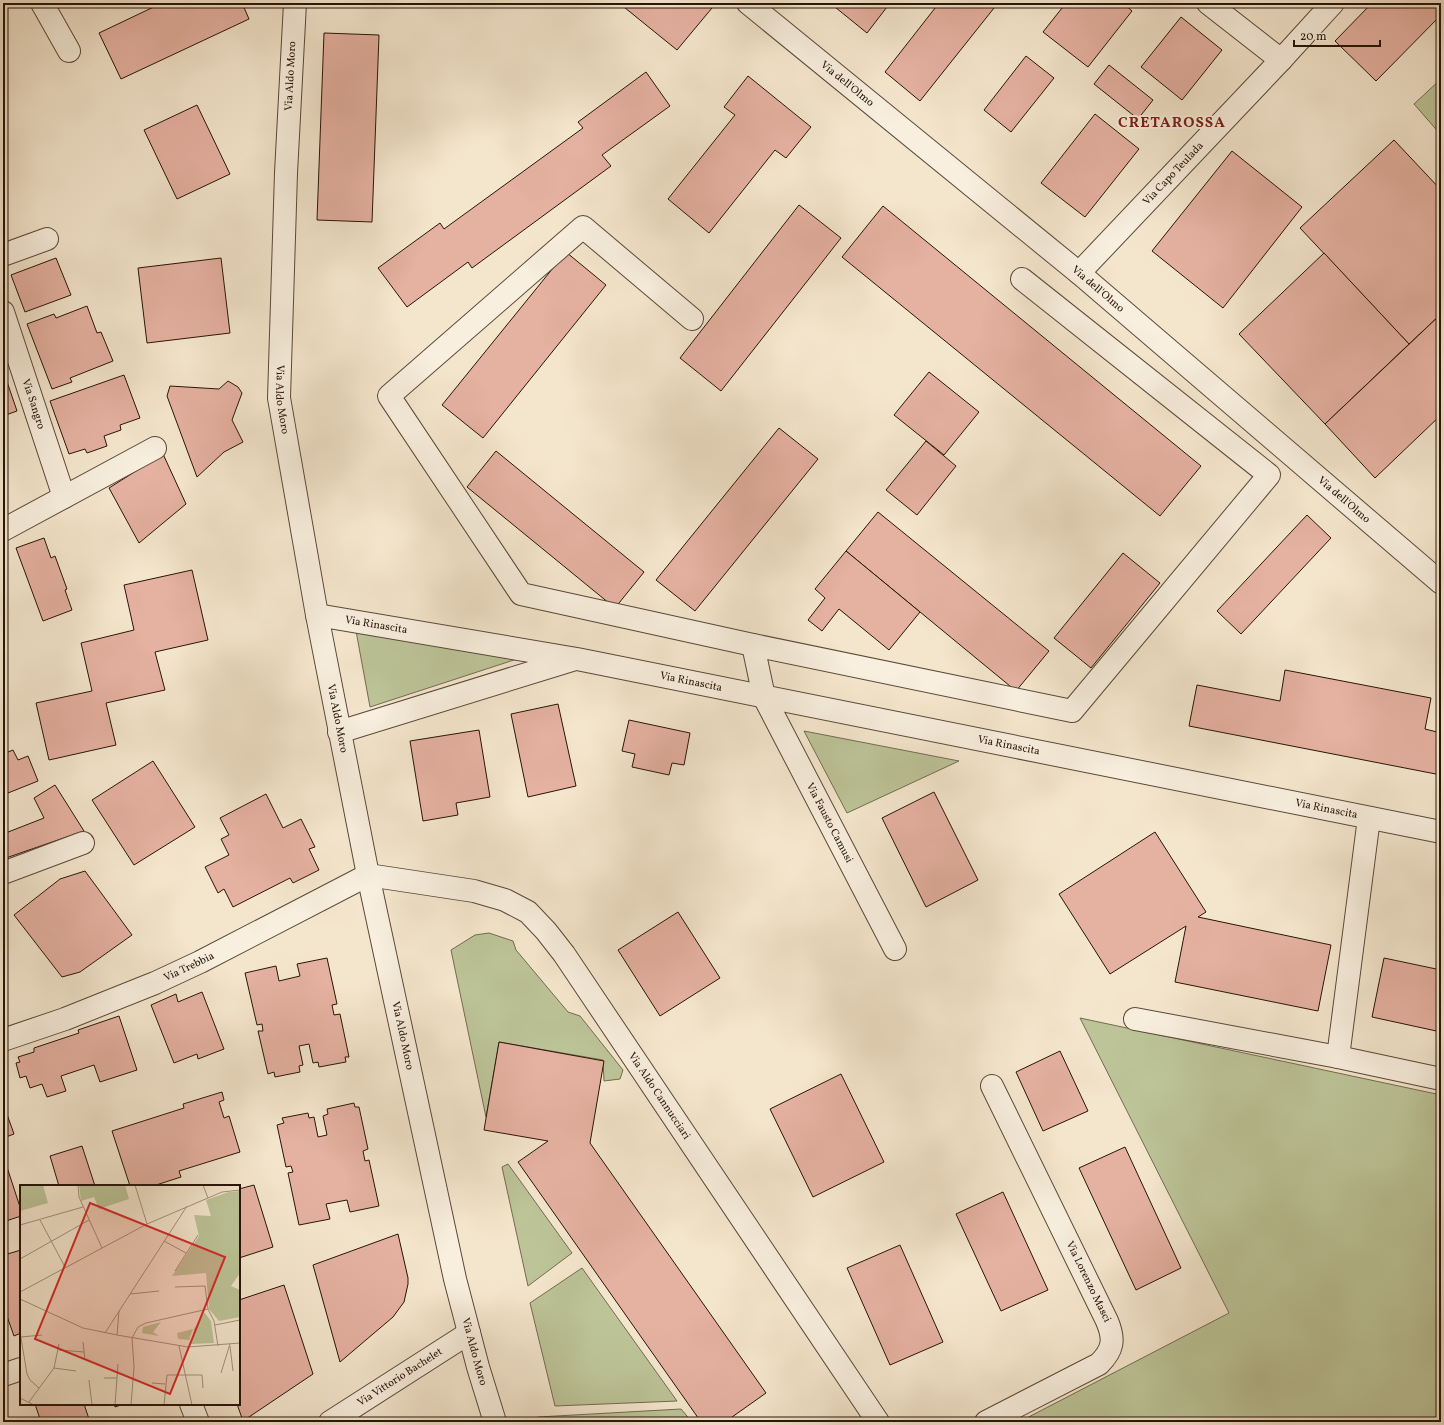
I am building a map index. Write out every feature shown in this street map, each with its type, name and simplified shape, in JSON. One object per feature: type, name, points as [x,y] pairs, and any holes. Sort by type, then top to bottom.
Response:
[{"type":"street","points":[[42,3],[68,50]]},
{"type":"street","name":"Via Aldo Moro","points":[[296,3],[286,173],[279,398],[317,615],[368,875],[451,1260],[469,1333],[495,1422]]},
{"type":"street","points":[[1208,3],[1281,60]]},
{"type":"street","name":"Via Capo Teulada","points":[[1079,273],[1333,3]]},
{"type":"street","name":"Via dell'Olmo","points":[[762,7],[1079,273],[1441,583]]},
{"type":"street","points":[[692,319],[583,227],[389,396],[521,594],[753,645],[1072,711],[1269,475],[1022,279]]},
{"type":"street","points":[[3,255],[47,239]]},
{"type":"street","name":"Via Sangro","points":[[3,312],[64,496]]},
{"type":"street","points":[[3,530],[155,448]]},
{"type":"street","name":"Via Rinascita","points":[[317,615],[577,659],[1441,832]]},
{"type":"street","name":"Via Fausto Camusi","points":[[753,645],[764,697],[895,949]]},
{"type":"street","name":"Via Rinascita","points":[[339,732],[577,659]]},
{"type":"street","points":[[1338,1057],[1369,818]]},
{"type":"street","points":[[3,873],[82,843]]},
{"type":"street","name":"Via Trebbia","points":[[3,1040],[65,1019],[155,983],[200,962],[368,875]]},
{"type":"street","name":"Via Aldo Cannucciari","points":[[368,875],[474,891],[494,896],[528,912],[546,931],[568,960],[878,1422]]},
{"type":"street","points":[[1135,1019],[1338,1057],[1441,1079]]},
{"type":"street","name":"Via Lorenzo Masci","points":[[986,1422],[1099,1364],[1111,1349],[1112,1341],[1111,1330],[1107,1321],[992,1086]]},
{"type":"street","name":"Via Vittorio Bachelet","points":[[330,1422],[469,1333]]},
{"type":"street","points":[[3,1375],[20,1369]]},
{"type":"street","points":[[191,1405],[198,1422]]},
{"type":"green space","points":[[1441,79],[1441,135],[1414,104]]},
{"type":"green space","points":[[356,631],[520,658],[370,707]]},
{"type":"green space","points":[[804,731],[959,761],[847,813]]},
{"type":"green space","points":[[489,933],[513,941],[516,950],[568,1012],[580,1016],[623,1070],[620,1079],[604,1081],[603,1060],[499,1042],[486,1117],[451,950],[475,935]]},
{"type":"green space","points":[[1080,1018],[1441,1095],[1441,1422],[1019,1422],[1229,1313]]},
{"type":"green space","points":[[508,1164],[572,1253],[528,1286],[502,1167]]},
{"type":"green space","points":[[582,1268],[677,1401],[555,1406],[530,1303]]},
{"type":"green space","points":[[681,1409],[692,1422],[536,1422],[538,1417]]},
{"type":"building","points":[[162,3],[242,3],[249,19],[121,79],[99,33]]},
{"type":"building","points":[[619,3],[706,3],[712,8],[677,50]]},
{"type":"building","points":[[830,3],[890,3],[867,33]]},
{"type":"building","points":[[939,3],[989,3],[994,8],[920,101],[885,72]]},
{"type":"building","points":[[1066,3],[1123,3],[1132,11],[1088,67],[1043,32]]},
{"type":"building","points":[[1372,3],[1441,3],[1441,15],[1376,81],[1335,41]]},
{"type":"building","points":[[1181,17],[1222,50],[1182,100],[1141,67]]},
{"type":"building","points":[[324,33],[379,35],[372,222],[317,220]]},
{"type":"building","points":[[1026,56],[1054,78],[1011,132],[984,110]]},
{"type":"building","points":[[1109,65],[1153,100],[1138,119],[1094,84]]},
{"type":"building","points":[[646,72],[670,106],[602,155],[611,166],[472,268],[468,262],[407,307],[378,268],[440,223],[444,229],[583,128],[578,122]]},
{"type":"building","points":[[748,76],[811,127],[786,158],[775,150],[709,233],[668,199],[735,115],[724,107]]},
{"type":"building","points":[[197,105],[230,174],[177,199],[144,130]]},
{"type":"building","points":[[1095,114],[1139,149],[1085,217],[1041,183]]},
{"type":"building","points":[[1394,140],[1441,190],[1441,314],[1409,344],[1300,228]]},
{"type":"building","points":[[1232,151],[1302,207],[1223,308],[1152,251]]},
{"type":"building","points":[[799,205],[841,238],[721,391],[680,358]]},
{"type":"building","points":[[883,206],[1201,466],[1160,516],[842,257]]},
{"type":"building","points":[[566,252],[606,285],[483,438],[442,405]]},
{"type":"building","points":[[1324,253],[1409,344],[1325,424],[1239,334]]},
{"type":"building","points":[[56,258],[71,295],[25,312],[11,275]]},
{"type":"building","points":[[221,258],[230,333],[147,343],[138,268]]},
{"type":"building","points":[[87,306],[97,333],[101,332],[113,361],[70,378],[72,382],[52,389],[27,324],[54,314],[56,318]]},
{"type":"building","points":[[1441,314],[1441,415],[1375,478],[1325,424]]},
{"type":"building","points":[[3,370],[17,411],[3,416]]},
{"type":"building","points":[[929,372],[979,412],[944,455],[894,415]]},
{"type":"building","points":[[124,375],[140,418],[120,425],[121,430],[104,436],[107,446],[87,453],[85,449],[69,454],[50,401]]},
{"type":"building","points":[[228,381],[238,387],[242,393],[232,420],[243,442],[224,452],[197,477],[167,396],[170,386],[219,389]]},
{"type":"building","points":[[779,428],[818,459],[695,611],[656,580]]},
{"type":"building","points":[[926,441],[956,466],[917,515],[886,490]]},
{"type":"building","points":[[496,451],[644,572],[615,608],[467,487]]},
{"type":"building","points":[[163,454],[186,504],[139,543],[109,488]]},
{"type":"building","points":[[878,512],[1049,651],[1016,691],[846,551]]},
{"type":"building","points":[[1307,515],[1331,538],[1241,634],[1217,611]]},
{"type":"building","points":[[44,538],[51,558],[55,556],[67,589],[65,590],[72,610],[43,621],[16,548]]},
{"type":"building","points":[[846,551],[920,612],[889,650],[839,609],[822,631],[808,620],[825,598],[815,589]]},
{"type":"building","points":[[1123,553],[1160,583],[1091,668],[1054,638]]},
{"type":"building","points":[[192,570],[208,640],[155,652],[165,690],[106,703],[116,745],[49,760],[36,703],[92,691],[81,643],[134,630],[124,585]]},
{"type":"building","points":[[1285,670],[1431,698],[1425,729],[1441,733],[1441,775],[1189,726],[1197,685],[1280,701]]},
{"type":"building","points":[[558,704],[576,786],[528,797],[511,714]]},
{"type":"building","points":[[629,720],[690,733],[684,765],[672,763],[669,775],[632,767],[635,754],[622,751]]},
{"type":"building","points":[[479,730],[490,797],[456,803],[458,815],[423,821],[410,741]]},
{"type":"building","points":[[13,750],[18,760],[28,756],[38,781],[3,795],[3,754]]},
{"type":"building","points":[[153,761],[195,827],[134,865],[92,800]]},
{"type":"building","points":[[55,785],[84,831],[3,859],[3,834],[44,818],[34,798]]},
{"type":"building","points":[[934,792],[978,880],[926,907],[882,818]]},
{"type":"building","points":[[266,794],[283,828],[301,819],[315,847],[309,849],[319,870],[293,883],[290,878],[233,907],[224,889],[218,893],[205,867],[229,855],[221,839],[229,835],[220,818]]},
{"type":"building","points":[[1155,832],[1206,912],[1198,917],[1331,945],[1318,1011],[1175,982],[1186,926],[1110,974],[1059,894]]},
{"type":"building","points":[[85,871],[132,935],[80,972],[62,977],[14,915],[60,879]]},
{"type":"building","points":[[678,912],[720,978],[660,1016],[618,950]]},
{"type":"building","points":[[327,958],[337,1004],[332,1005],[334,1015],[340,1014],[349,1057],[345,1057],[346,1062],[319,1067],[318,1062],[313,1063],[309,1044],[299,1046],[303,1065],[299,1066],[300,1072],[275,1077],[274,1072],[268,1074],[258,1031],[263,1031],[262,1024],[257,1025],[245,973],[276,966],[279,981],[300,976],[297,964]]},
{"type":"building","points":[[1384,958],[1441,970],[1441,1032],[1372,1017]]},
{"type":"building","points":[[202,992],[224,1049],[198,1059],[197,1054],[174,1063],[151,1005],[176,994],[178,1002]]},
{"type":"building","points":[[119,1016],[137,1070],[100,1082],[94,1065],[61,1076],[66,1091],[47,1097],[42,1084],[30,1088],[26,1076],[20,1078],[16,1063],[20,1062],[18,1057],[34,1052],[34,1048],[79,1033],[78,1030]]},
{"type":"building","points":[[499,1042],[604,1061],[590,1143],[766,1393],[725,1422],[701,1422],[518,1162],[548,1141],[484,1130]]},
{"type":"building","points":[[1060,1051],[1088,1111],[1043,1131],[1016,1072]]},
{"type":"building","points":[[841,1074],[884,1162],[813,1197],[770,1109]]},
{"type":"building","points":[[222,1092],[224,1100],[219,1102],[224,1118],[229,1116],[240,1152],[179,1171],[181,1177],[156,1185],[130,1185],[112,1131],[184,1108],[183,1104]]},
{"type":"building","points":[[3,1103],[14,1134],[3,1138]]},
{"type":"building","points":[[354,1103],[355,1107],[359,1107],[368,1149],[363,1151],[365,1161],[369,1160],[379,1206],[350,1212],[347,1200],[326,1204],[330,1219],[299,1225],[288,1173],[293,1172],[291,1166],[286,1167],[277,1125],[284,1123],[282,1118],[308,1113],[309,1118],[314,1117],[318,1137],[327,1135],[323,1116],[328,1114],[327,1109]]},
{"type":"building","points":[[82,1146],[95,1185],[59,1185],[50,1156]]},
{"type":"building","points":[[1125,1147],[1181,1268],[1136,1290],[1079,1168]]},
{"type":"building","points":[[3,1161],[5,1161],[20,1207],[20,1216],[3,1222]]},
{"type":"building","points":[[254,1185],[273,1247],[240,1258],[240,1189]]},
{"type":"building","points":[[1003,1192],[1048,1290],[1001,1311],[956,1214]]},
{"type":"building","points":[[398,1234],[408,1278],[404,1302],[393,1317],[340,1362],[313,1265]]},
{"type":"building","points":[[900,1245],[943,1342],[890,1365],[847,1268]]},
{"type":"building","points":[[20,1250],[20,1333],[14,1336],[3,1305],[3,1263],[6,1261],[4,1255]]},
{"type":"building","points":[[284,1285],[313,1374],[243,1421],[237,1405],[240,1405],[240,1300]]},
{"type":"building","points":[[35,1405],[84,1405],[90,1422],[41,1422]]},
{"type":"building","points":[[448,1419],[449,1422],[437,1422]]},
{"type":"district","name":"CRETAROSSA","points":[[1172,123]]}]
